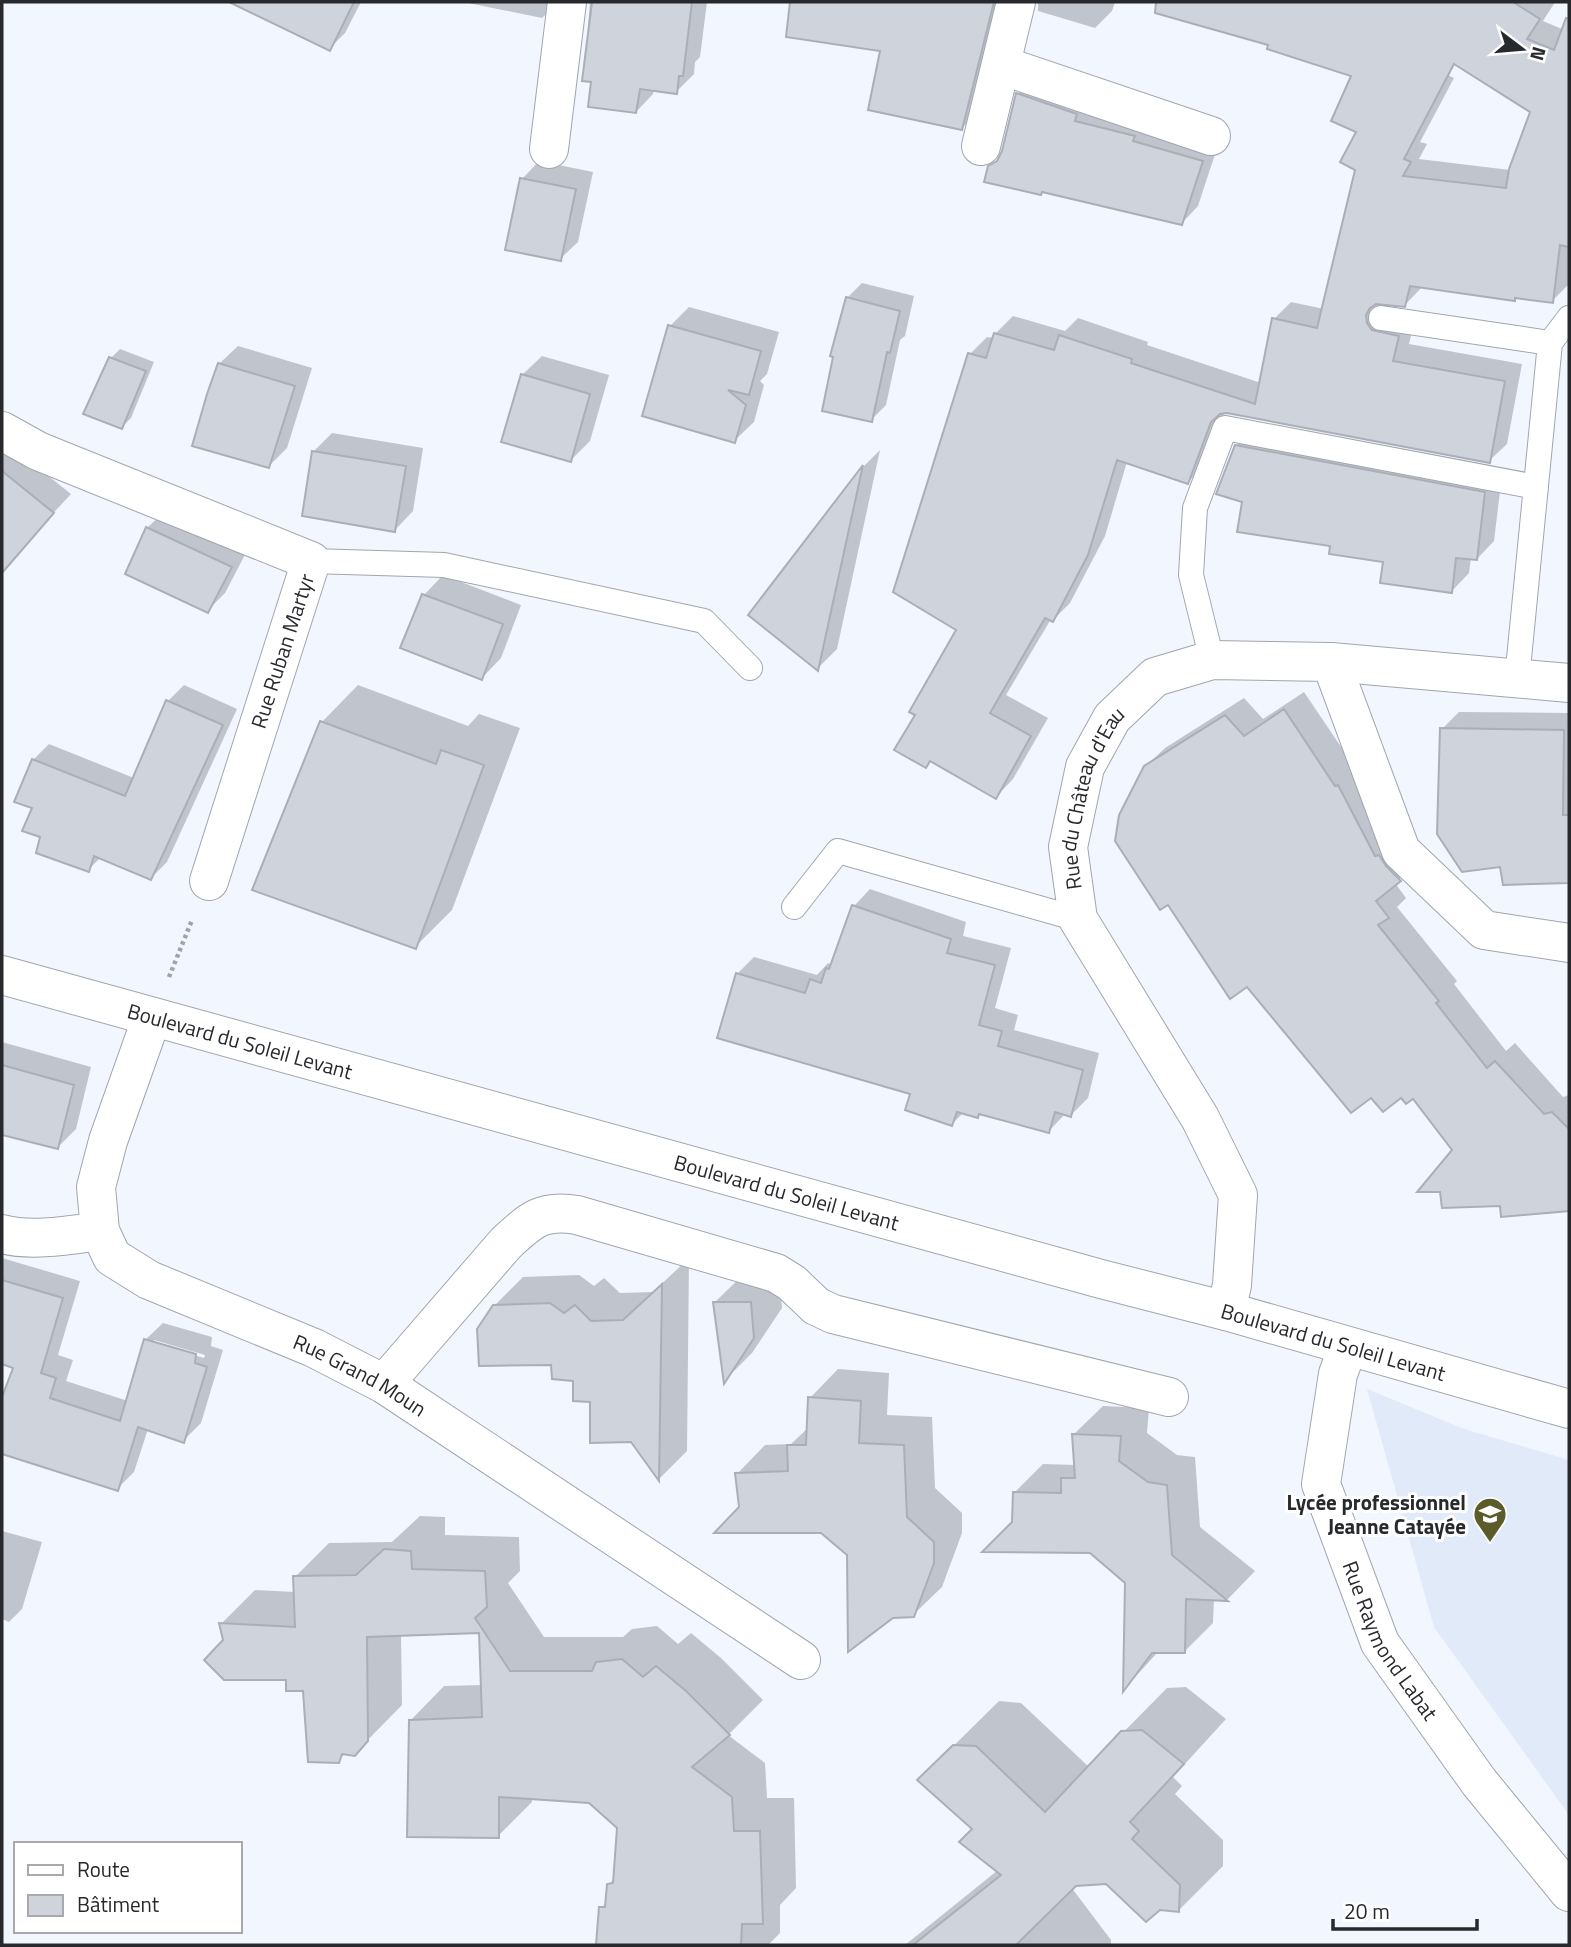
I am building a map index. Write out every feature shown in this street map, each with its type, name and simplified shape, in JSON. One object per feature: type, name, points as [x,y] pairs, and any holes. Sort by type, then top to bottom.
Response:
[{"type":"street","points":[[549,149],[567,2]]},
{"type":"street","points":[[981,146],[1016,2]]},
{"type":"street","points":[[1001,65],[1211,136]]},
{"type":"street","name":"Rue Ruban Martyr","points":[[2,430],[38,450],[311,561],[209,881]]},
{"type":"street","name":"Rue du Château d'Eau","points":[[1226,1311],[1232,1285],[1238,1195],[1200,1118],[1078,919],[1068,847],[1085,767],[1112,718],[1155,677],[1212,660],[1331,662],[1569,683]]},
{"type":"street","points":[[1331,662],[1401,851],[1484,930],[1569,943]]},
{"type":"street","name":"Boulevard du Soleil Levant","points":[[2,975],[1101,1279],[1226,1311],[1569,1409]]},
{"type":"street","name":"Rue Grand Moun","points":[[152,1017],[108,1141],[96,1187],[100,1231],[113,1257],[149,1280],[314,1348],[384,1384],[800,1660]]},
{"type":"street","points":[[384,1384],[506,1243],[523,1227],[542,1215],[560,1212],[776,1273],[792,1283],[816,1306],[833,1314],[1169,1397]]},
{"type":"street","points":[[2,1234],[58,1237],[100,1231]]},
{"type":"street","name":"Rue Raymond Labat","points":[[1348,1347],[1338,1374],[1321,1484],[1380,1643],[1479,1783],[1569,1892]]},
{"type":"lane","points":[[1381,318],[1550,343]]},
{"type":"lane","points":[[1517,679],[1550,343],[1569,318]]},
{"type":"lane","points":[[1212,660],[1191,575],[1195,508],[1225,428],[1536,487]]},
{"type":"lane","points":[[311,561],[444,565],[704,621],[750,668]]},
{"type":"lane","points":[[794,907],[838,851],[1078,919]]},
{"type":"path","points":[[152,1017],[209,881]]},
{"type":"shaded area","name":"Lycée professionnel Jeanne Catayée","points":[[1367,1389],[1464,1429],[1569,1460],[1569,1815],[1434,1627]]},
{"type":"building","points":[[229,2],[354,2],[330,51]]},
{"type":"building","points":[[592,2],[692,2],[683,76],[679,76],[677,94],[640,89],[636,113],[588,107],[591,82],[582,81]]},
{"type":"building","points":[[790,2],[994,2],[962,130],[868,110],[880,51],[786,37]]},
{"type":"building","points":[[1156,2],[1513,2],[1540,19],[1527,39],[1554,50],[1566,18],[1569,19],[1569,247],[1560,245],[1553,303],[1515,298],[1515,301],[1410,286],[1405,307],[1376,304],[1366,315],[1372,330],[1399,336],[1393,361],[1505,381],[1490,463],[1227,413],[1220,414],[1211,422],[1188,484],[1117,460],[1088,555],[1053,622],[1045,618],[990,713],[1031,736],[996,799],[930,761],[926,768],[894,750],[915,715],[909,712],[956,630],[893,592],[968,353],[986,358],[994,333],[1054,350],[1059,335],[1132,359],[1131,363],[1255,404],[1272,318],[1317,328],[1355,170],[1340,162],[1356,132],[1331,121],[1351,76],[1267,49],[1268,45],[1155,13]],"holes":[[[1454,64],[1530,112],[1509,169],[1506,188],[1403,176],[1411,162],[1404,159]]]},
{"type":"building","points":[[1016,93],[1077,114],[1075,121],[1135,136],[1133,141],[1203,161],[1182,225],[1042,192],[1041,195],[984,182],[988,166],[997,161],[1002,151]]},
{"type":"building","points":[[520,178],[576,189],[561,261],[505,250]]},
{"type":"building","points":[[846,297],[900,311],[890,353],[887,352],[872,422],[822,411],[833,357],[830,356]]},
{"type":"building","points":[[668,325],[761,351],[749,395],[728,390],[746,405],[735,443],[642,416]]},
{"type":"building","points":[[109,357],[146,371],[122,429],[83,414]]},
{"type":"building","points":[[218,363],[295,386],[269,468],[192,446]]},
{"type":"building","points":[[521,374],[590,394],[571,462],[501,442]]},
{"type":"building","points":[[1235,445],[1485,492],[1477,560],[1456,558],[1452,593],[1380,583],[1383,562],[1329,554],[1330,546],[1237,532],[1242,502],[1216,494]]},
{"type":"building","points":[[312,451],[406,466],[395,532],[302,516]]},
{"type":"building","points":[[863,465],[818,671],[748,615]]},
{"type":"building","points":[[2,471],[54,513],[2,573]]},
{"type":"building","points":[[146,527],[232,567],[208,613],[125,574]]},
{"type":"building","points":[[422,594],[503,624],[482,680],[400,648]]},
{"type":"building","points":[[166,700],[223,725],[151,880],[94,856],[89,872],[36,853],[40,837],[22,831],[32,808],[14,802],[32,759],[125,796]]},
{"type":"building","points":[[1284,709],[1335,786],[1338,785],[1375,856],[1379,855],[1401,881],[1376,901],[1389,918],[1378,925],[1439,1001],[1436,1003],[1487,1068],[1495,1061],[1544,1114],[1552,1112],[1569,1129],[1569,1211],[1501,1217],[1500,1206],[1442,1208],[1440,1192],[1417,1192],[1452,1150],[1413,1099],[1406,1104],[1401,1098],[1383,1112],[1371,1098],[1351,1113],[1247,987],[1230,999],[1168,905],[1160,910],[1115,841],[1119,815],[1144,766],[1225,715],[1244,736]]},
{"type":"building","points":[[320,721],[436,764],[441,750],[484,765],[416,949],[252,890]]},
{"type":"building","points":[[1440,728],[1564,730],[1563,815],[1569,815],[1569,883],[1503,885],[1500,867],[1462,872],[1437,834]]},
{"type":"building","points":[[852,905],[951,939],[947,953],[995,965],[979,1025],[1002,1031],[998,1046],[1083,1070],[1071,1117],[1055,1112],[1049,1133],[979,1114],[978,1118],[957,1112],[952,1126],[905,1110],[910,1094],[717,1038],[736,973],[805,993],[810,979],[821,983],[826,968],[829,969]]},
{"type":"building","points":[[2,1065],[74,1085],[58,1149],[2,1135]]},
{"type":"building","points":[[2,1280],[63,1298],[41,1373],[56,1378],[50,1398],[120,1421],[144,1339],[196,1354],[195,1363],[207,1367],[184,1443],[138,1427],[118,1491],[2,1454],[2,1397],[13,1368],[2,1364]]},
{"type":"building","points":[[662,1284],[659,1481],[631,1442],[590,1443],[590,1402],[573,1401],[573,1381],[552,1379],[551,1365],[479,1366],[477,1329],[493,1305],[550,1303],[564,1313],[575,1305],[591,1321],[623,1320]]},
{"type":"building","points":[[713,1302],[751,1302],[754,1338],[724,1384]]},
{"type":"building","points":[[808,1397],[861,1401],[859,1443],[904,1445],[907,1517],[934,1542],[934,1563],[914,1617],[893,1618],[848,1652],[847,1555],[821,1533],[714,1533],[739,1507],[735,1473],[788,1471],[787,1445],[806,1445]]},
{"type":"building","points":[[1072,1434],[1121,1436],[1119,1461],[1148,1482],[1167,1485],[1172,1555],[1228,1601],[1186,1599],[1185,1653],[1152,1653],[1123,1692],[1125,1583],[1090,1553],[982,1552],[1012,1522],[1013,1492],[1061,1493],[1061,1478],[1075,1478]]},
{"type":"building","points":[[384,1549],[411,1551],[412,1569],[485,1571],[487,1607],[475,1618],[510,1671],[592,1671],[596,1662],[622,1659],[643,1677],[656,1666],[686,1691],[730,1735],[692,1767],[732,1797],[734,1831],[760,1831],[763,1924],[742,1924],[741,1945],[596,1945],[599,1907],[605,1907],[607,1884],[613,1883],[617,1828],[589,1803],[499,1797],[499,1838],[407,1837],[409,1720],[482,1717],[479,1633],[367,1637],[368,1741],[355,1756],[342,1754],[339,1763],[308,1762],[303,1691],[286,1691],[286,1680],[224,1680],[204,1660],[223,1640],[219,1623],[295,1627],[293,1576],[356,1575]]},
{"type":"building","points":[[1142,1730],[1184,1764],[1130,1822],[1139,1831],[1132,1839],[1180,1885],[1179,1912],[1160,1910],[1146,1922],[1106,1884],[1076,1886],[1016,1945],[913,1945],[1001,1875],[959,1842],[972,1829],[917,1780],[953,1745],[976,1746],[1045,1812],[1121,1731]]},
{"type":"place","name":"Lycée professionnel Jeanne Catayée","points":[[1490,1544]]}]
